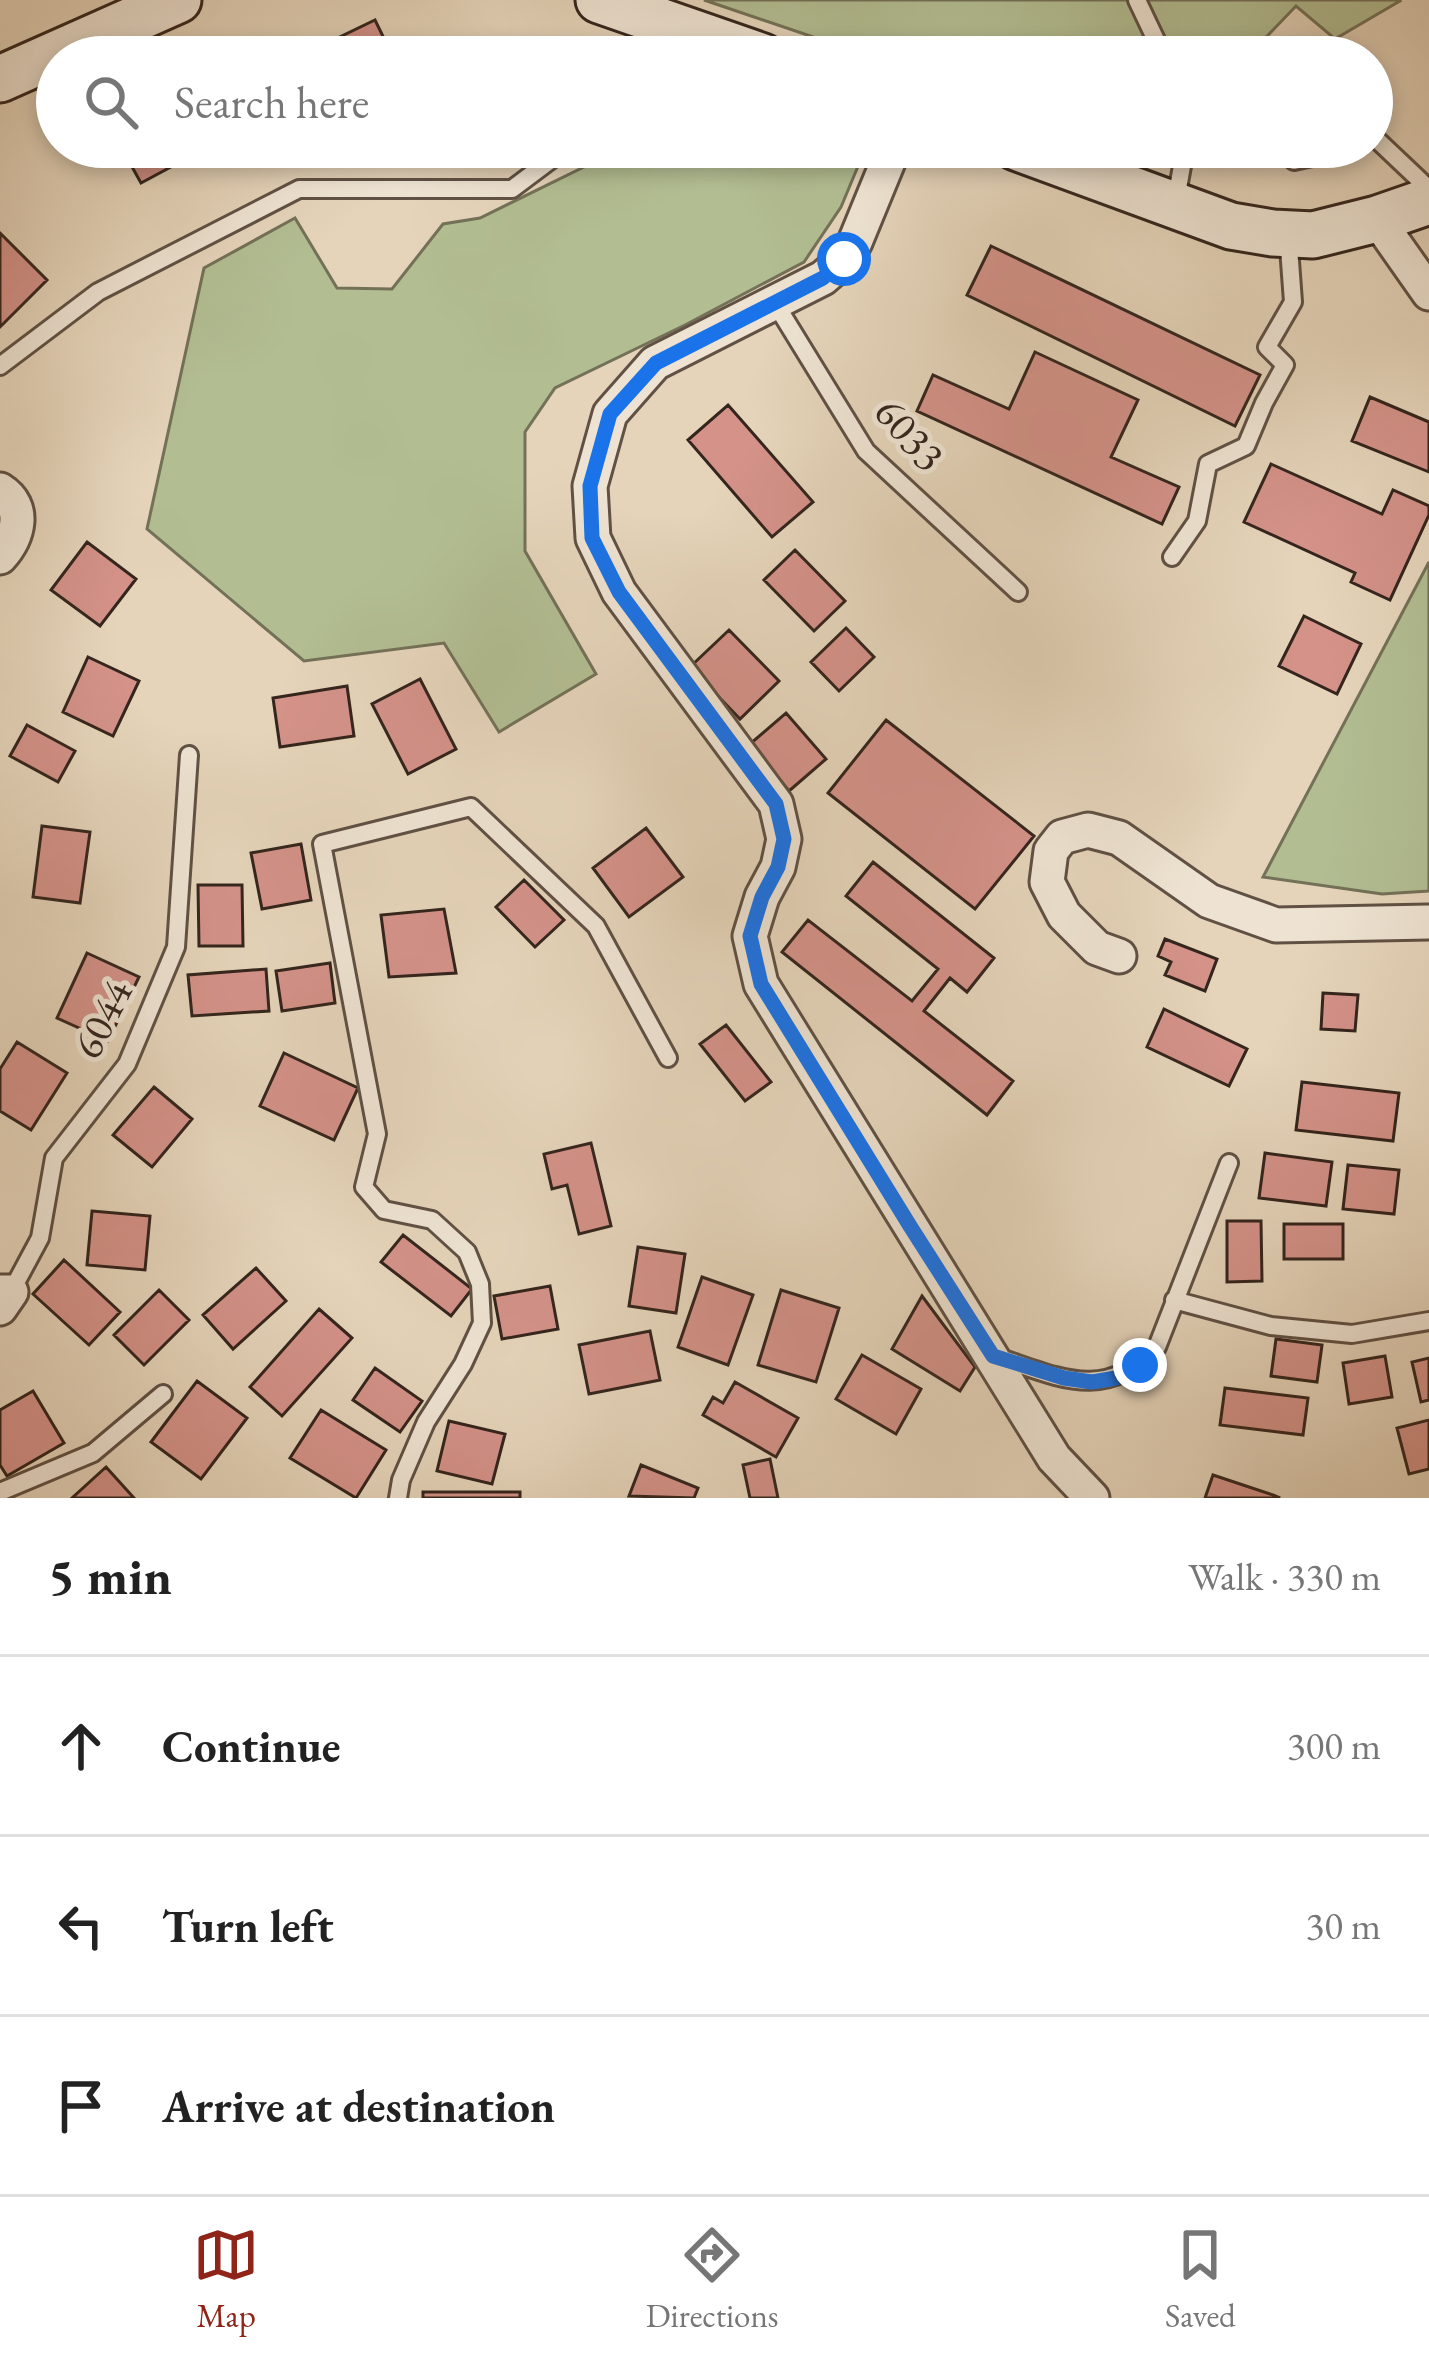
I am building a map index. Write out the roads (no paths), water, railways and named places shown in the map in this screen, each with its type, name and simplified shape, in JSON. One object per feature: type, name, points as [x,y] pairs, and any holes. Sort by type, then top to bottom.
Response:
[{"type":"street","points":[[98,36],[178,0]]},
{"type":"street","points":[[599,0],[703,36]]},
{"type":"street","points":[[0,80],[36,64]]},
{"type":"street","points":[[885,168],[855,242],[823,278],[656,363],[610,414],[590,486],[592,538],[619,592],[776,804],[784,839],[750,936],[761,984],[1054,1458],[1092,1498]]},
{"type":"street","points":[[1074,168],[1231,226],[1288,233],[1313,235],[1429,201]]},
{"type":"street","points":[[1377,219],[1429,292]]},
{"type":"street","points":[[0,490],[10,496],[18,516],[14,543],[0,557]]},
{"type":"street","points":[[1119,956],[1096,948],[1064,914],[1047,882],[1051,851],[1062,837],[1088,830],[1119,838],[1209,901],[1276,925],[1429,922]]},
{"type":"lane","points":[[1137,0],[1154,36]]},
{"type":"lane","points":[[1393,155],[1429,189]]},
{"type":"lane","points":[[0,366],[98,292],[299,189],[512,189],[540,168]]},
{"type":"lane","points":[[1175,205],[1181,168]]},
{"type":"lane","points":[[1172,557],[1197,521],[1208,464],[1246,446],[1285,365],[1267,347],[1293,302],[1288,233]]},
{"type":"lane","name":"6033","points":[[775,303],[866,451],[1018,592]]},
{"type":"lane","name":"6044","points":[[4,1298],[40,1238],[54,1158],[127,1064],[176,947],[189,755]]},
{"type":"lane","points":[[398,1498],[426,1422],[463,1364],[482,1323],[480,1284],[466,1252],[432,1220],[384,1210],[364,1187],[377,1134],[322,844],[471,807],[596,926],[668,1058]]},
{"type":"lane","points":[[993,1356],[1092,1382],[1116,1378],[1140,1365],[1157,1347],[1229,1163]]},
{"type":"lane","points":[[1174,1300],[1271,1326],[1352,1334],[1429,1321]]},
{"type":"lane","points":[[0,1492],[93,1453],[163,1394]]}]
